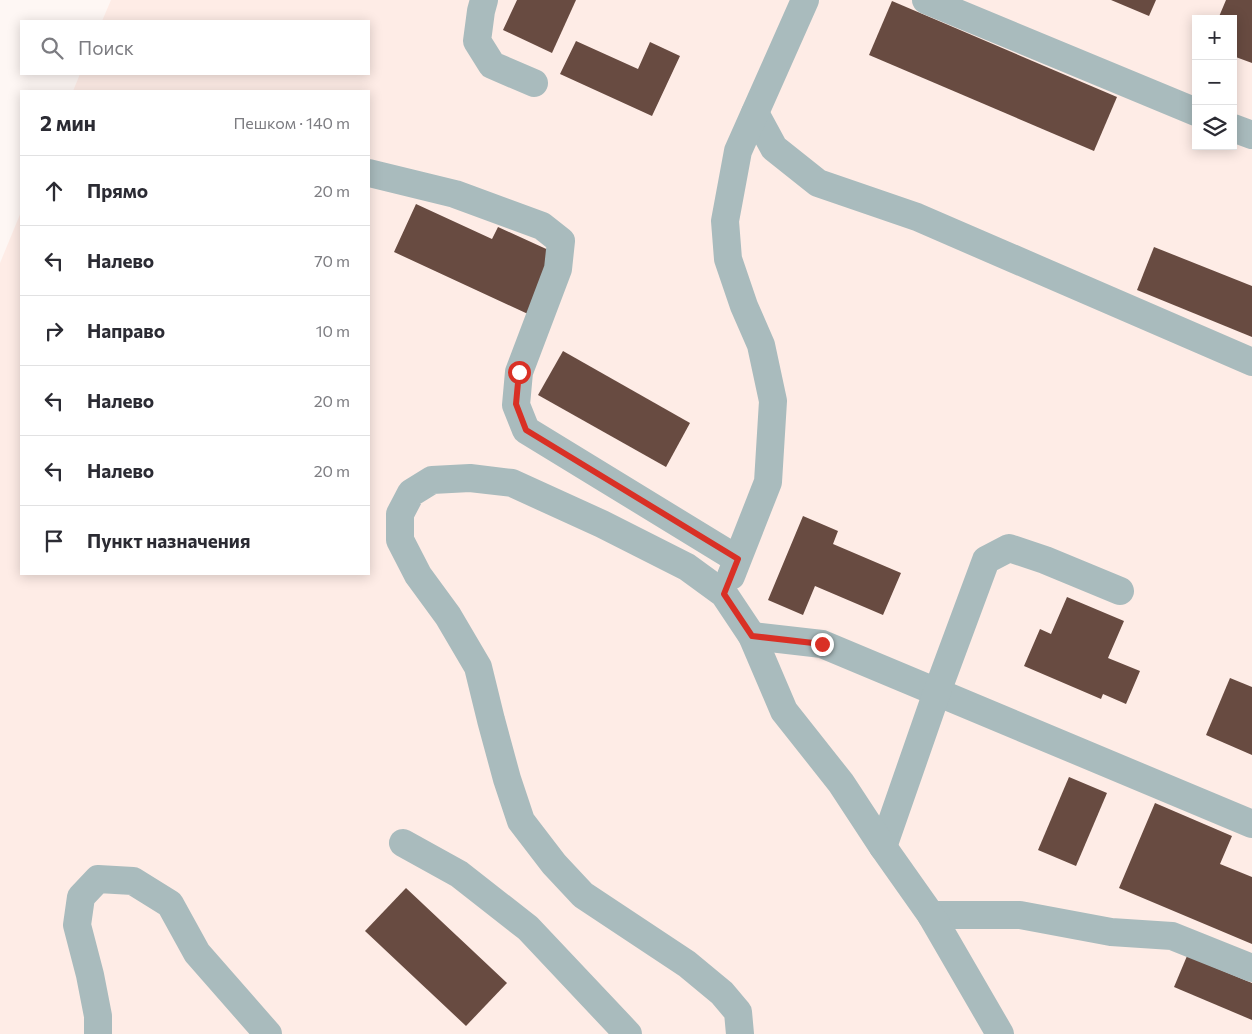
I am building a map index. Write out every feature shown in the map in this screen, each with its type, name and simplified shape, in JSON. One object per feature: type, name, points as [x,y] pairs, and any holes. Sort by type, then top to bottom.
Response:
[{"type":"street","points":[[484,0],[480,11],[477,41],[492,66],[534,83]]},
{"type":"street","points":[[724,594],[768,482],[773,401],[761,345],[744,306],[728,259],[725,221],[738,151],[805,0]]},
{"type":"street","points":[[926,0],[1192,110]]},
{"type":"street","points":[[755,113],[774,148],[818,183],[917,217],[1252,362]]},
{"type":"street","points":[[1237,130],[1252,136]]},
{"type":"street","points":[[370,172],[455,194],[542,226],[561,241],[558,269],[519,372],[516,404],[526,430],[738,559]]},
{"type":"street","points":[[740,1034],[738,1012],[722,993],[687,964],[583,895],[554,864],[521,821],[507,779],[478,667],[448,616],[418,574],[400,540],[400,514],[411,493],[432,480],[470,478],[512,483],[602,524],[687,567],[724,594],[752,636],[784,711],[841,782],[883,847],[931,915],[1000,1034]]},
{"type":"street","points":[[883,847],[937,692],[986,560],[1009,548],[1045,560],[1120,591]]},
{"type":"street","points":[[752,636],[822,644],[1252,824]]},
{"type":"street","points":[[403,843],[459,874],[528,928],[628,1034]]},
{"type":"street","points":[[98,1034],[98,1016],[77,925],[81,896],[98,879],[133,881],[170,904],[197,953],[268,1034]]},
{"type":"street","points":[[931,915],[1020,915],[1111,932],[1172,936],[1252,968]]},
{"type":"shaded area","points":[[111,0],[1252,0],[1252,1034],[0,1034],[0,263],[20,214],[20,575],[370,575],[370,90],[73,90],[80,75],[370,75],[370,20],[102,20]]},
{"type":"building","points":[[517,0],[576,0],[552,53],[503,30]]},
{"type":"building","points":[[1111,0],[1156,0],[1149,16]]},
{"type":"building","points":[[1226,0],[1252,0],[1252,63],[1237,57],[1237,15],[1220,15]]},
{"type":"building","points":[[892,1],[1117,97],[1094,151],[869,55]]},
{"type":"building","points":[[576,41],[638,69],[650,42],[680,56],[652,116],[560,74]]},
{"type":"building","points":[[416,204],[492,239],[498,227],[555,253],[528,314],[394,252]]},
{"type":"building","points":[[1154,247],[1252,286],[1252,337],[1137,290]]},
{"type":"building","points":[[563,351],[690,423],[666,467],[538,395]]},
{"type":"building","points":[[803,516],[838,531],[833,544],[901,573],[883,615],[815,586],[803,615],[768,600]]},
{"type":"building","points":[[1067,597],[1124,621],[1108,658],[1140,671],[1126,704],[1103,694],[1101,699],[1024,666],[1040,629],[1051,634]]},
{"type":"building","points":[[1230,678],[1252,687],[1252,755],[1206,735]]},
{"type":"building","points":[[1069,777],[1107,793],[1076,866],[1038,850]]},
{"type":"building","points":[[1155,803],[1232,836],[1220,864],[1252,877],[1252,944],[1119,888]]},
{"type":"building","points":[[406,888],[507,983],[466,1026],[365,931]]},
{"type":"building","points":[[1187,956],[1252,983],[1252,1020],[1174,987]]},
{"type":"route","points":[[519,372],[516,404],[526,430],[738,559],[724,594],[752,636],[822,644]]}]
